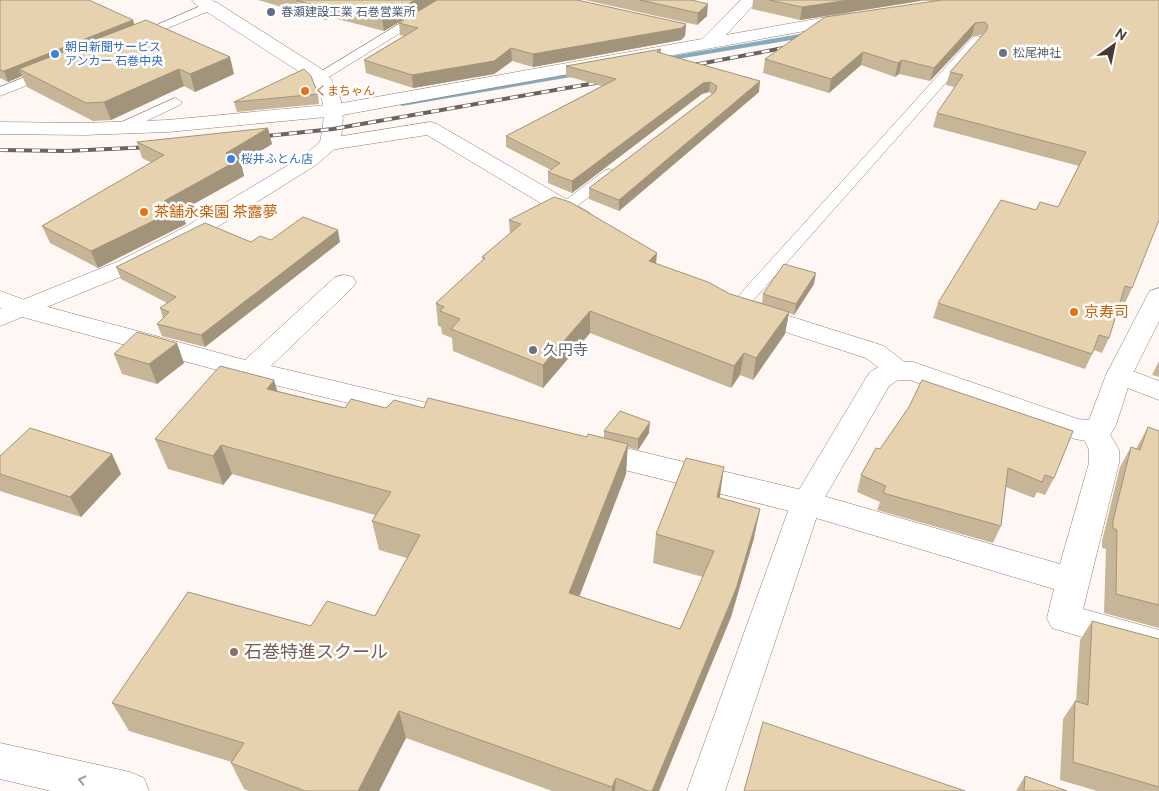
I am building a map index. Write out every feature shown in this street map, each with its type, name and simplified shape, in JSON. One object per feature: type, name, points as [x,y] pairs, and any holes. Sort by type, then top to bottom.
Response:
[{"type":"street","points":[[711,40],[750,0]]},
{"type":"street","points":[[205,3],[319,77],[329,88],[337,110],[330,144]]},
{"type":"street","points":[[0,128],[54,130],[118,129],[284,117],[337,110],[711,40],[863,16]]},
{"type":"street","points":[[687,29],[711,40]]},
{"type":"street","points":[[0,318],[127,266],[193,232],[309,161],[330,144],[430,128],[599,229]]},
{"type":"street","points":[[250,370],[344,282]]},
{"type":"street","points":[[706,791],[806,502],[879,380],[886,373],[898,370],[913,371],[1075,429],[1094,431],[1102,425],[1119,374],[1159,296]]},
{"type":"street","points":[[0,299],[24,309],[250,370],[451,418]]},
{"type":"street","points":[[728,303],[875,352],[898,370]]},
{"type":"street","points":[[1119,374],[1159,391]]},
{"type":"street","points":[[1094,431],[1104,450],[1104,463],[1064,618],[1159,645]]},
{"type":"street","points":[[566,446],[806,502],[1072,581]]},
{"type":"street","points":[[0,761],[130,791]]},
{"type":"lane","points":[[123,42],[205,3]]},
{"type":"lane","points":[[319,77],[430,9]]},
{"type":"lane","points":[[728,303],[977,40]]},
{"type":"lane","points":[[0,92],[57,69]]},
{"type":"lane","points":[[118,129],[175,102]]},
{"type":"lane","points":[[565,208],[618,168]]},
{"type":"building","points":[[0,0],[89,0],[133,20],[4,71],[0,70]]},
{"type":"building","points":[[296,0],[415,0],[382,19],[328,5],[324,8]]},
{"type":"building","points":[[437,0],[577,0],[686,24],[682,28],[533,54],[511,48],[494,61],[412,75],[364,60],[418,28],[399,23]]},
{"type":"building","points":[[640,0],[691,0],[708,4],[698,13]]},
{"type":"building","points":[[769,0],[849,0],[802,7]]},
{"type":"building","points":[[942,0],[1159,0],[1159,220],[1132,288],[1125,286],[1109,338],[1099,335],[1092,354],[938,303],[1001,200],[1036,210],[1040,202],[1058,207],[1086,152],[937,113],[963,75],[950,72],[986,31],[988,26],[985,22],[975,23],[934,68],[902,60],[898,63],[863,52],[831,79],[765,59],[825,17]]},
{"type":"building","points":[[146,20],[230,57],[190,74],[179,69],[104,102],[86,103],[19,69]]},
{"type":"building","points":[[661,49],[657,52],[760,81],[619,200],[589,188],[715,92],[717,86],[710,82],[703,83],[572,181],[548,172],[560,163],[506,136],[616,79],[566,66]]},
{"type":"building","points":[[304,69],[311,76],[318,94],[234,102]]},
{"type":"building","points":[[268,128],[226,153],[240,159],[164,201],[180,208],[91,251],[42,226],[164,155],[137,142]]},
{"type":"building","points":[[554,197],[570,202],[657,253],[649,261],[708,282],[730,294],[789,312],[756,358],[744,353],[734,366],[590,311],[543,365],[451,329],[460,319],[440,311],[444,307],[436,303],[485,258],[482,257],[521,224],[509,220]]},
{"type":"building","points":[[303,217],[338,230],[201,335],[157,324],[169,312],[160,308],[176,297],[116,267],[205,223],[251,242],[260,236],[271,240]]},
{"type":"building","points":[[784,264],[816,273],[796,304],[763,294]]},
{"type":"building","points":[[137,332],[177,343],[149,364],[114,354]]},
{"type":"building","points":[[220,366],[274,380],[267,389],[345,408],[351,399],[386,408],[394,400],[424,408],[428,398],[587,437],[588,434],[628,444],[569,593],[680,629],[714,551],[656,534],[686,458],[724,467],[717,497],[760,509],[736,589],[652,791],[616,778],[612,787],[399,711],[358,791],[305,791],[231,763],[244,743],[112,703],[188,592],[311,626],[327,601],[375,616],[420,535],[372,521],[391,492],[221,445],[213,456],[155,439]]},
{"type":"building","points":[[922,380],[1073,431],[1054,478],[1045,475],[1042,482],[1008,468],[1001,526],[883,493],[886,486],[861,475],[876,448],[880,449],[909,407]]},
{"type":"building","points":[[620,411],[650,422],[638,439],[604,431]]},
{"type":"building","points":[[1148,427],[1159,431],[1159,605],[1116,594],[1117,530],[1113,528],[1113,521],[1131,447],[1140,450]]},
{"type":"building","points":[[30,428],[112,454],[70,497],[0,474],[0,456]]},
{"type":"building","points":[[1092,621],[1159,639],[1159,787],[1073,762],[1075,701],[1088,705]]},
{"type":"building","points":[[763,722],[965,791],[744,791]]},
{"type":"building","points":[[1025,776],[1067,791],[1024,791]]},
{"type":"waterway","points":[[660,60],[812,34]]},
{"type":"waterway","points":[[402,104],[580,73]]},
{"type":"railway","points":[[683,67],[794,46]]},
{"type":"railway","points":[[257,137],[333,129],[607,81]]},
{"type":"railway","points":[[0,150],[66,151],[152,147]]},
{"type":"place","name":"春瀬建設工業 石巻営業所","points":[[271,12]]},
{"type":"place","name":"松尾神社","points":[[1003,53]]},
{"type":"place","name":"朝日新聞サービス アンカー 石巻中央","points":[[55,54]]},
{"type":"place","name":"くまちゃん","points":[[305,91]]},
{"type":"place","name":"桜井ふとん店","points":[[231,159]]},
{"type":"place","name":"茶舗永楽園 茶露夢","points":[[144,212]]},
{"type":"place","name":"京寿司","points":[[1074,312]]},
{"type":"place","name":"久円寺","points":[[533,350]]},
{"type":"place","name":"石巻特進スクール","points":[[234,652]]}]
